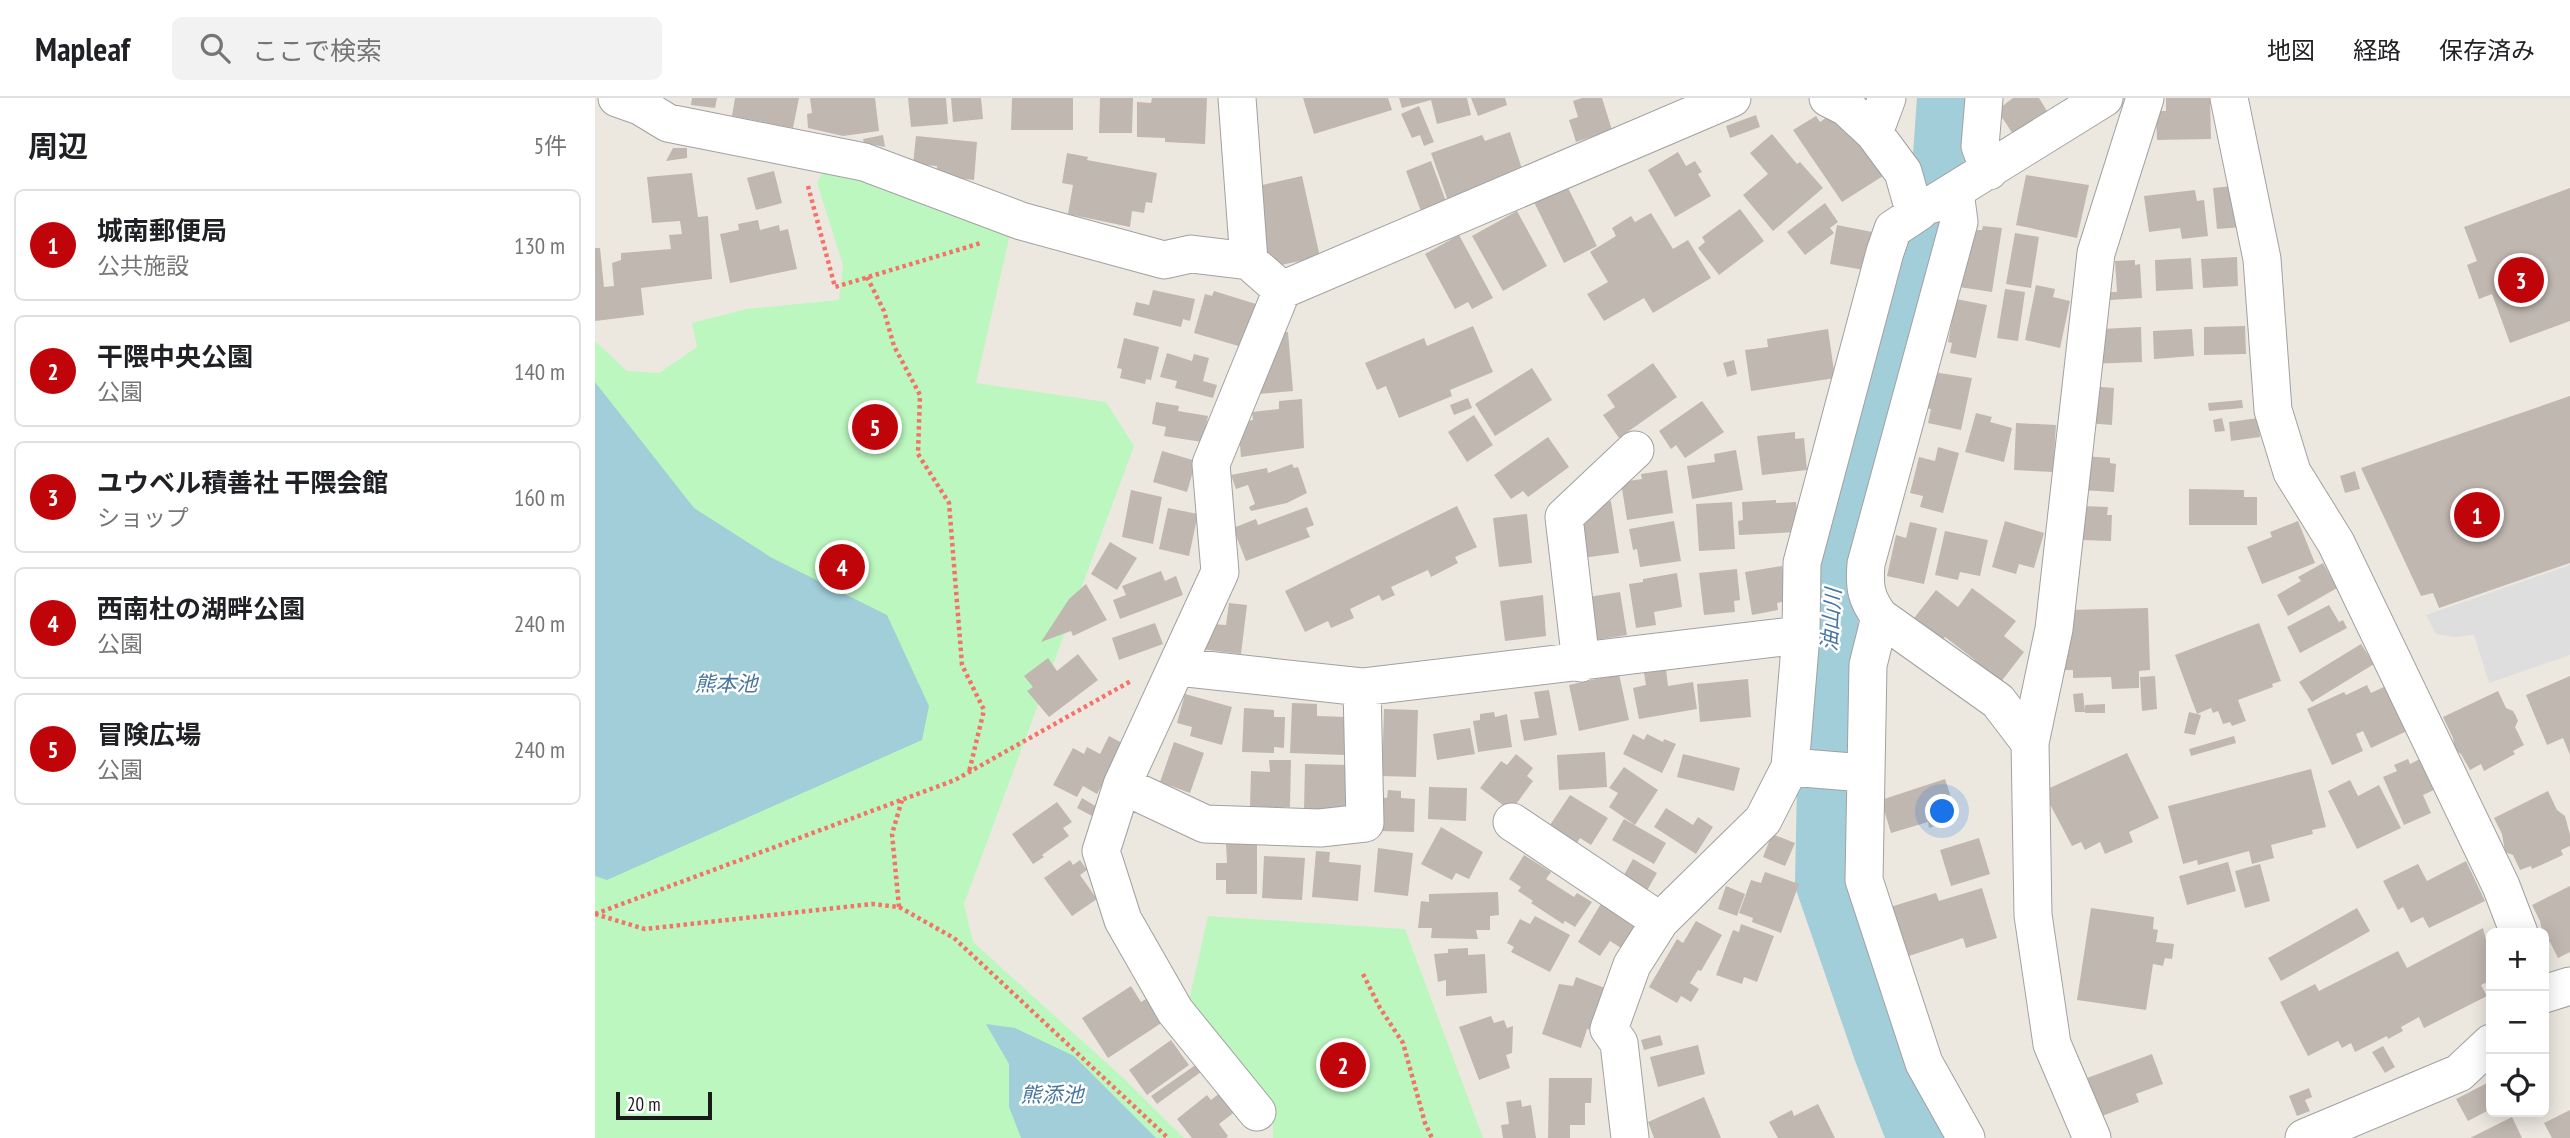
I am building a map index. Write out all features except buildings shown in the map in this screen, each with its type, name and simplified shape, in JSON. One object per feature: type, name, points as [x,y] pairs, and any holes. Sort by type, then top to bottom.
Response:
[{"type":"street","points":[[617,98],[640,106],[669,110],[799,150],[864,162],[1001,214],[1164,260],[1191,254],[1249,261],[1282,290]]},
{"type":"street","points":[[1237,98],[1249,261]]},
{"type":"street","points":[[1257,1112],[1175,1011],[1123,920],[1101,851],[1122,785],[1220,572],[1211,464],[1282,290],[1732,98]]},
{"type":"street","points":[[1828,98],[1846,107],[1874,133],[1903,172],[1911,200],[1920,211]]},
{"type":"street","points":[[1874,133],[1887,98]]},
{"type":"street","points":[[1983,98],[1980,146],[1989,171]]},
{"type":"street","points":[[1606,1138],[1603,1092],[1609,1029],[1632,965],[1660,921],[1763,820],[1790,767],[1801,635],[1802,563],[1893,229],[2104,98]]},
{"type":"street","points":[[2092,1138],[2052,1044],[2033,915],[2030,743],[2054,628],[2096,253],[2145,98]]},
{"type":"street","points":[[2229,98],[2262,259],[2273,410],[2292,472],[2336,543],[2501,886],[2517,928]]},
{"type":"street","points":[[1955,192],[1959,222],[1866,564],[1864,587],[1869,602],[1880,617],[1998,701],[2030,743]]},
{"type":"street","points":[[1581,663],[1564,517],[1635,450]]},
{"type":"street","points":[[1880,617],[1868,666],[1864,880],[1924,1063],[1966,1138]]},
{"type":"street","points":[[1178,667],[1362,687],[1801,635]]},
{"type":"street","points":[[1122,785],[1205,824],[1320,828],[1365,822],[1362,687]]},
{"type":"street","points":[[1790,767],[1864,773]]},
{"type":"street","points":[[1512,822],[1660,921]]},
{"type":"street","points":[[2549,992],[2570,986]]},
{"type":"street","points":[[1609,1029],[1619,1043],[1630,1138]]},
{"type":"street","points":[[2304,1138],[2459,1073],[2486,1047]]},
{"type":"path","points":[[799,150],[835,287],[982,243],[1001,214]]},
{"type":"path","points":[[867,277],[884,311],[894,346],[920,395],[918,454],[949,503],[962,665],[984,710],[969,772]]},
{"type":"path","points":[[595,914],[969,772],[1144,674],[1178,667]]},
{"type":"path","points":[[899,907],[892,834],[902,799]]},
{"type":"path","points":[[595,914],[645,929],[872,904],[899,907],[954,938],[1168,1138]]},
{"type":"path","points":[[1363,974],[1402,1043],[1425,1123],[1432,1138]]},
{"type":"green space","points":[[828,162],[1011,230],[976,383],[1106,402],[1134,446],[964,904],[973,942],[1120,1075],[1184,1138],[595,1138],[595,341],[627,371],[659,373],[697,347],[692,323],[747,309],[839,300],[843,265],[817,183]]},
{"type":"green space","points":[[1208,916],[1405,929],[1483,1138],[1273,1138],[1273,1124],[1188,1005]]},
{"type":"shaded area","points":[[2570,565],[2570,655],[2489,683],[2474,635],[2455,637],[2436,634],[2426,615]]},
{"type":"water","name":"熊本池","points":[[595,382],[694,508],[772,558],[887,615],[929,706],[922,740],[607,880],[595,876]]},
{"type":"water","name":"熊添池","points":[[986,1024],[1015,1028],[1074,1056],[1156,1138],[1021,1138],[1009,1107],[1009,1064]]},
{"type":"waterway","name":"油山川","points":[[1919,1138],[1911,1125],[1882,1050],[1824,882],[1830,593],[1907,278],[1942,156],[1946,98]]},
{"type":"place","name":"ユウベル積善社 干隈会館","points":[[2521,280]]},
{"type":"place","name":"冒険広場","points":[[875,427]]},
{"type":"place","name":"城南郵便局","points":[[2477,515]]},
{"type":"place","name":"西南杜の湖畔公園","points":[[842,567]]},
{"type":"place","name":"干隈中央公園","points":[[1343,1065]]}]
